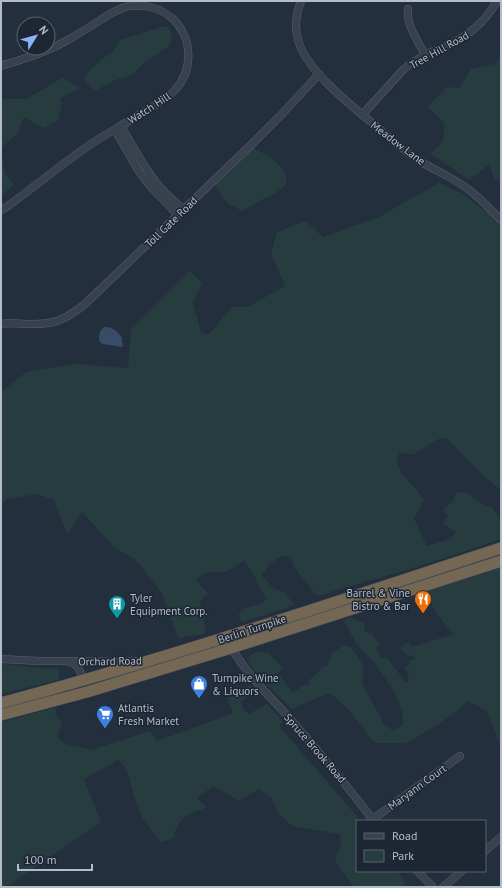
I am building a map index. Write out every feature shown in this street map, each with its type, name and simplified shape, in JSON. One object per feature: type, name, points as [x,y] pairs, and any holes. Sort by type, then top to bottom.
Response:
[{"type":"highway","name":"Berlin Turnpike","points":[[1,703],[156,659],[501,548]]},
{"type":"highway","name":"Berlin Turnpike","points":[[1,715],[87,692],[231,648],[501,561]]},
{"type":"street","name":"Meadow Lane","points":[[301,1],[296,23],[298,42],[303,53],[319,74],[362,115],[393,141],[419,161],[468,189],[501,220]]},
{"type":"street","name":"Tree Hill Road","points":[[362,115],[404,69],[424,55],[448,46],[472,31],[488,14],[497,1]]},
{"type":"street","name":"Watch Hill","points":[[1,66],[52,48],[129,6],[150,7],[172,18],[177,24],[188,45],[189,60],[185,75],[171,95],[88,146],[1,210]]},
{"type":"street","points":[[408,9],[407,14],[409,22],[424,55]]},
{"type":"street","name":"Toll Gate Road","points":[[1,324],[41,325],[66,318],[75,312],[96,294],[260,137],[319,74]]},
{"type":"street","points":[[118,128],[135,157],[140,173],[150,187],[165,197],[181,212]]},
{"type":"street","name":"Spruce Brook Road","points":[[226,637],[231,648],[252,676],[333,768],[373,820]]},
{"type":"street","name":"Orchard Road","points":[[1,659],[64,662],[120,662],[156,659]]},
{"type":"street","name":"Orchard Road","points":[[64,662],[75,664],[78,667],[87,692]]},
{"type":"street","name":"Maryann Court","points":[[373,820],[460,756]]},
{"type":"street","points":[[486,850],[501,837]]},
{"type":"street","points":[[418,872],[433,887]]},
{"type":"street","points":[[443,887],[461,872]]},
{"type":"green space","points":[[162,27],[169,27],[172,36],[169,46],[145,62],[132,75],[115,80],[95,91],[83,79],[97,63],[113,51],[120,40]]},
{"type":"green space","points":[[501,58],[501,179],[494,179],[490,164],[469,180],[431,154],[444,140],[444,123],[428,107],[446,87],[460,88],[471,69],[494,64]]},
{"type":"green space","points":[[62,78],[80,88],[59,99],[62,102],[58,120],[43,128],[24,117],[17,134],[1,148],[1,99],[26,99]]},
{"type":"green space","points":[[253,148],[268,156],[282,168],[286,184],[275,194],[242,211],[227,203],[215,185]]},
{"type":"green space","points":[[1,154],[5,173],[14,184],[1,196]]},
{"type":"green space","points":[[439,183],[462,193],[493,217],[501,226],[501,486],[500,489],[483,476],[447,438],[438,439],[413,455],[400,452],[396,460],[402,474],[424,499],[414,519],[427,546],[450,539],[456,532],[443,524],[448,515],[442,510],[453,501],[456,493],[465,492],[482,504],[493,508],[501,522],[501,539],[433,562],[317,596],[294,567],[291,557],[281,556],[270,564],[262,575],[273,588],[284,592],[294,604],[285,609],[242,622],[238,615],[245,608],[261,604],[267,598],[259,588],[255,577],[244,560],[227,572],[208,572],[195,579],[208,594],[200,601],[206,634],[178,638],[162,593],[135,559],[115,548],[82,512],[67,534],[54,500],[37,494],[7,499],[1,505],[1,392],[26,372],[75,364],[128,368],[131,330],[190,271],[202,283],[193,303],[201,332],[208,335],[232,307],[248,307],[285,286],[271,254],[277,232],[306,221],[323,237],[379,217]]},
{"type":"green space","points":[[501,565],[501,747],[487,711],[468,701],[438,725],[406,743],[375,743],[347,708],[330,693],[298,706],[293,710],[258,677],[246,658],[257,652],[269,653],[283,669],[278,673],[293,693],[302,686],[310,684],[308,681],[323,667],[328,665],[332,653],[343,646],[349,646],[361,661],[363,666],[363,685],[384,724],[393,731],[403,725],[402,710],[393,690],[372,659],[358,646],[344,622],[348,616],[365,624],[364,631],[373,635],[380,645],[376,649],[382,659],[386,656],[406,683],[409,679],[405,667],[410,665],[409,662],[417,658],[411,655],[408,656],[399,648],[405,644],[409,643],[412,647],[454,634],[438,615],[432,605],[427,593],[430,587]]},
{"type":"green space","points":[[1,664],[59,669],[59,680],[1,694]]},
{"type":"green space","points":[[251,685],[250,693],[242,701],[242,708],[249,714],[267,704],[283,721],[279,726],[360,820],[356,820],[356,872],[398,872],[405,882],[401,887],[354,887],[335,861],[341,845],[340,834],[292,826],[277,812],[272,798],[259,789],[239,801],[213,786],[197,798],[206,807],[185,817],[177,826],[173,838],[161,842],[143,819],[135,799],[127,770],[118,760],[84,779],[101,822],[6,887],[1,887],[1,722],[57,707],[55,714],[62,722],[57,737],[66,744],[91,750],[150,731],[157,741],[231,714],[233,712],[227,698]]},
{"type":"water","points":[[105,327],[113,329],[118,333],[122,338],[122,347],[103,344],[100,342],[99,338],[101,329]]},
{"type":"place","name":"Barrel & Vine Bistro & Bar","points":[[423,614]]},
{"type":"place","name":"Tyler Equipment Corp.","points":[[117,619]]},
{"type":"place","name":"Turnpike Wine & Liquors","points":[[199,699]]},
{"type":"place","name":"Atlantis Fresh Market","points":[[105,729]]}]
